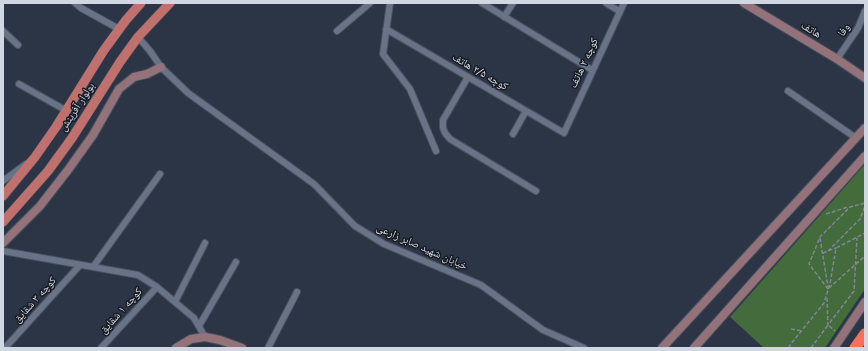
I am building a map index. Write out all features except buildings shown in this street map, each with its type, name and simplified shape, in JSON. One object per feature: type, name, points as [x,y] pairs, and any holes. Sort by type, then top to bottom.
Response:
[{"type":"highway","points":[[855,348],[865,334]]},
{"type":"main road","name":"بولوار آفرینش","points":[[3,196],[35,158],[104,50],[119,29],[141,3]]},
{"type":"main road","name":"بولوار آفرینش","points":[[3,222],[48,171],[76,132],[120,62],[138,37],[170,3]]},
{"type":"street","points":[[75,3],[81,8],[119,29]]},
{"type":"street","points":[[337,31],[370,3]]},
{"type":"street","points":[[390,3],[383,54],[410,89],[436,150]]},
{"type":"street","points":[[482,3],[592,70]]},
{"type":"street","points":[[504,16],[513,3]]},
{"type":"street","points":[[606,3],[619,11]]},
{"type":"street","name":"کوچه ۲ هاتف","points":[[564,133],[624,3]]},
{"type":"street","name":"هاتف","points":[[744,3],[837,59],[865,78]]},
{"type":"street","name":"وفا","points":[[837,59],[858,28],[865,11]]},
{"type":"street","name":"کوچه ۲/۵ هاتف","points":[[386,29],[564,133]]},
{"type":"street","points":[[3,31],[18,45]]},
{"type":"street","name":"خیابان شهید صابر زارعی","points":[[138,37],[161,67],[188,93],[314,184],[355,226],[384,244],[481,285],[543,330],[584,348]]},
{"type":"street","points":[[3,243],[40,206],[68,170],[93,135],[119,89],[134,77],[147,74],[161,67]]},
{"type":"street","points":[[468,77],[443,120],[443,128],[445,133],[450,139],[536,191]]},
{"type":"street","points":[[19,84],[67,110]]},
{"type":"street","points":[[788,91],[856,138]]},
{"type":"street","points":[[513,134],[526,111]]},
{"type":"street","points":[[662,348],[865,128]]},
{"type":"street","points":[[694,348],[865,156]]},
{"type":"street","points":[[3,181],[35,158]]},
{"type":"street","points":[[93,267],[160,174]]},
{"type":"street","points":[[175,302],[205,243]]},
{"type":"street","points":[[3,251],[138,275],[156,287],[194,318],[205,337]]},
{"type":"street","points":[[199,326],[236,262]]},
{"type":"street","name":"کوچه ۳ شقایق","points":[[4,348],[80,265]]},
{"type":"street","name":"کوچه ۱ شقایق","points":[[101,348],[156,287]]},
{"type":"street","points":[[268,348],[297,292]]},
{"type":"street","points":[[834,348],[865,302]]},
{"type":"street","points":[[176,348],[191,340],[205,337],[220,340],[242,348]]},
{"type":"path","points":[[826,214],[850,207],[865,205],[860,220],[828,251]]},
{"type":"path","points":[[828,289],[809,264],[820,237],[850,207]]},
{"type":"path","points":[[822,253],[865,234]]},
{"type":"path","points":[[820,237],[828,289]]},
{"type":"path","points":[[811,348],[854,291],[857,238]]},
{"type":"path","points":[[836,248],[827,296],[828,325],[842,337]]},
{"type":"path","points":[[828,289],[865,256]]},
{"type":"path","points":[[789,348],[824,303],[827,296]]},
{"type":"path","points":[[791,329],[802,330]]},
{"type":"green space","points":[[865,164],[865,289],[825,348],[764,348],[730,317]]}]
